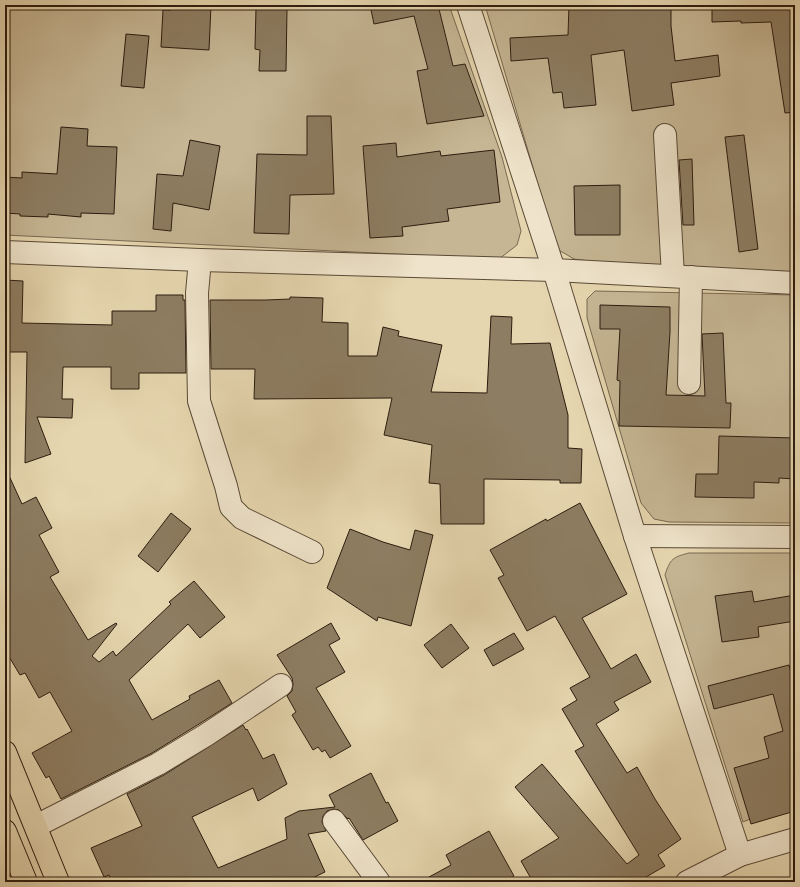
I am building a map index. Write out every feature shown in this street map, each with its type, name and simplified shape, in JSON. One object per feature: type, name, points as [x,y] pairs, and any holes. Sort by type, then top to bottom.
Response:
[{"type":"highway","points":[[5,752],[58,882]]},
{"type":"highway","points":[[5,831],[26,882]]},
{"type":"street","points":[[468,5],[554,270],[635,536],[740,855]]},
{"type":"street","points":[[665,135],[682,277],[689,383]]},
{"type":"street","points":[[5,252],[200,260],[554,270],[795,283]]},
{"type":"street","points":[[200,260],[197,293],[199,401],[226,486],[231,507],[242,518],[312,552]]},
{"type":"street","points":[[635,536],[795,537]]},
{"type":"street","points":[[36,826],[158,764],[206,735],[281,685]]},
{"type":"street","points":[[334,821],[379,882]]},
{"type":"street","points":[[693,881],[740,855],[795,839]]},
{"type":"shaded area","points":[[5,5],[449,5],[502,157],[521,231],[517,245],[499,259],[5,235]]},
{"type":"shaded area","points":[[485,5],[795,5],[795,272],[597,262],[574,259],[557,249]]},
{"type":"shaded area","points":[[595,291],[795,295],[795,523],[669,522],[654,519],[641,503],[587,318],[587,299]]},
{"type":"shaded area","points":[[689,553],[795,553],[795,800],[743,822],[665,575],[673,560],[679,556]]},
{"type":"building","points":[[171,5],[211,5],[209,50],[161,47],[163,10],[171,10]]},
{"type":"building","points":[[370,5],[438,5],[453,66],[465,64],[484,116],[427,124],[417,71],[428,69],[414,16],[374,24]]},
{"type":"building","points":[[569,5],[671,5],[671,26],[675,61],[718,55],[720,76],[671,83],[674,105],[632,111],[624,50],[591,55],[596,105],[564,108],[562,92],[553,93],[548,58],[511,61],[510,38],[568,35]]},
{"type":"building","points":[[712,5],[795,5],[795,112],[785,113],[771,22],[712,22]]},
{"type":"building","points":[[256,8],[287,9],[286,71],[259,71],[260,50],[255,49]]},
{"type":"building","points":[[126,34],[149,36],[144,88],[121,86]]},
{"type":"building","points":[[307,116],[331,116],[334,194],[290,195],[289,234],[254,233],[257,154],[307,155]]},
{"type":"building","points":[[61,127],[88,129],[87,146],[117,147],[114,214],[81,213],[81,217],[48,214],[48,217],[20,216],[20,214],[5,213],[5,177],[22,178],[22,172],[57,174]]},
{"type":"building","points":[[744,135],[758,249],[739,252],[725,137]]},
{"type":"building","points":[[190,140],[220,146],[209,210],[173,203],[171,231],[153,229],[157,174],[183,176]]},
{"type":"building","points":[[396,143],[397,157],[440,151],[441,156],[494,150],[500,202],[447,209],[449,221],[402,227],[403,236],[370,238],[363,146]]},
{"type":"building","points":[[692,159],[694,225],[683,225],[679,160]]},
{"type":"building","points":[[620,185],[620,235],[575,235],[574,186]]},
{"type":"building","points":[[5,280],[23,281],[22,323],[112,325],[112,311],[156,311],[156,295],[183,295],[183,300],[185,300],[186,373],[139,373],[139,389],[111,389],[111,367],[63,367],[62,399],[73,399],[72,418],[37,417],[51,454],[25,463],[27,352],[5,352]]},
{"type":"building","points":[[290,297],[323,298],[322,322],[348,323],[348,356],[377,356],[383,327],[399,331],[398,336],[442,345],[431,392],[487,393],[491,316],[512,317],[511,344],[550,343],[568,415],[568,448],[582,449],[581,483],[560,483],[560,480],[484,479],[484,524],[441,524],[440,484],[429,483],[432,445],[384,435],[392,398],[254,399],[255,369],[211,369],[210,300],[266,300],[290,299]]},
{"type":"building","points":[[600,305],[670,307],[666,395],[705,396],[702,334],[723,333],[726,403],[731,403],[730,428],[619,426],[620,381],[617,380],[620,329],[600,329]]},
{"type":"building","points":[[719,436],[795,438],[795,479],[779,478],[779,483],[754,482],[754,498],[695,497],[696,474],[718,474]]},
{"type":"building","points":[[5,467],[22,504],[36,497],[52,528],[39,535],[59,572],[50,577],[88,640],[116,623],[117,624],[92,656],[99,662],[113,651],[116,656],[171,604],[169,602],[194,581],[225,617],[200,638],[188,624],[129,680],[152,720],[190,699],[189,696],[219,680],[232,703],[152,753],[61,799],[49,776],[46,778],[32,753],[72,731],[50,692],[39,698],[25,673],[20,675],[5,650]]},
{"type":"building","points":[[580,503],[627,594],[582,618],[611,669],[636,654],[651,682],[614,702],[619,710],[596,724],[627,773],[637,767],[655,799],[681,839],[658,855],[665,866],[641,880],[642,882],[533,882],[521,861],[559,838],[515,787],[542,764],[627,864],[639,855],[575,751],[584,746],[562,709],[577,700],[570,688],[590,677],[555,616],[527,631],[498,578],[504,575],[490,550],[546,519],[547,521]]},
{"type":"building","points":[[171,513],[191,529],[158,572],[138,556]]},
{"type":"building","points":[[350,529],[383,542],[410,550],[415,530],[433,535],[411,626],[378,617],[377,621],[327,588]]},
{"type":"building","points":[[752,591],[754,602],[795,595],[795,621],[758,627],[759,637],[722,642],[715,596]]},
{"type":"building","points":[[331,623],[340,639],[329,645],[345,672],[316,688],[351,746],[330,758],[325,750],[322,752],[318,747],[313,750],[292,715],[296,712],[287,696],[292,691],[292,678],[277,655]]},
{"type":"building","points":[[451,624],[469,648],[442,668],[424,645]]},
{"type":"building","points":[[514,633],[524,649],[493,666],[484,650]]},
{"type":"building","points":[[789,665],[795,690],[795,811],[751,824],[734,768],[769,758],[764,737],[783,731],[773,694],[714,709],[708,686]]},
{"type":"building","points":[[243,725],[246,730],[247,729],[263,759],[274,754],[287,784],[258,801],[253,788],[192,817],[218,868],[287,839],[285,818],[299,811],[335,807],[329,795],[371,773],[386,803],[388,802],[398,821],[363,840],[349,818],[348,819],[339,810],[333,809],[327,811],[323,816],[322,822],[326,831],[308,834],[325,872],[304,882],[112,882],[109,875],[104,877],[91,848],[142,826],[127,794],[164,775]]},
{"type":"building","points":[[489,831],[514,876],[505,882],[420,882],[451,865],[446,855]]}]
